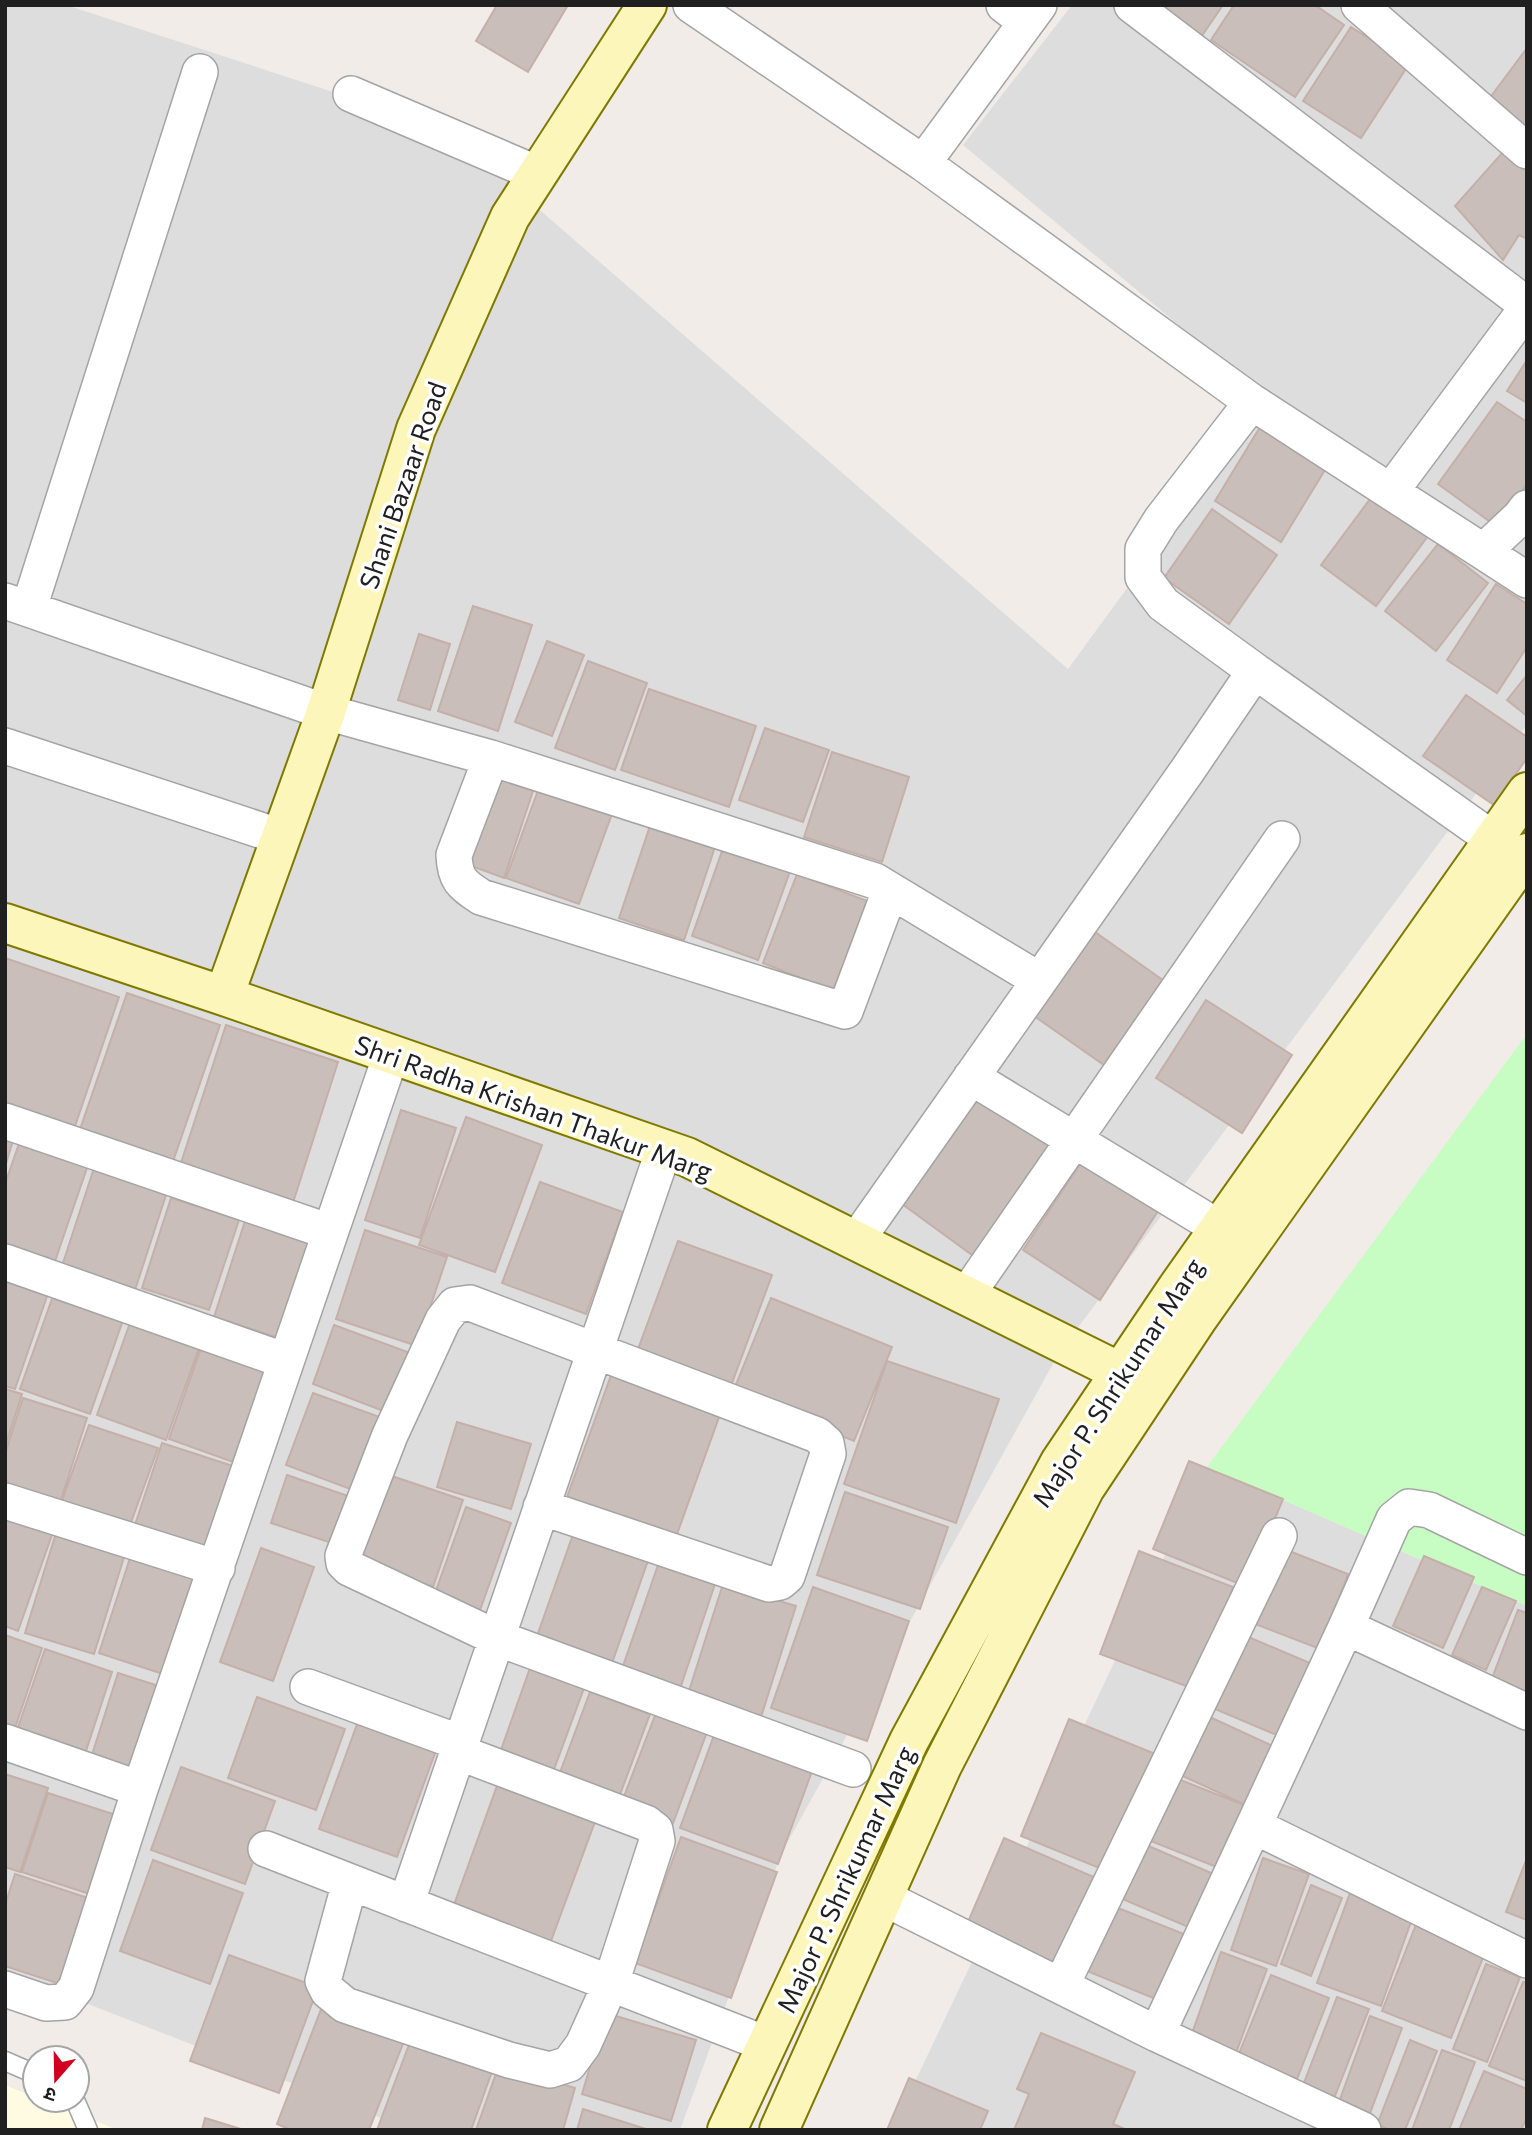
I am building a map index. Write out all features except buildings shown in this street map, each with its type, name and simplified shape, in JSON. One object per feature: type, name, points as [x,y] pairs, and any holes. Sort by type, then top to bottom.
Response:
[{"type":"street","name":"Shani Bazaar Road","points":[[224,996],[326,712],[416,429],[510,217],[647,5]]},
{"type":"street","points":[[691,5],[923,163],[1252,402],[1527,580]]},
{"type":"street","points":[[1132,5],[1527,307],[1391,491]]},
{"type":"street","points":[[1372,9],[1527,151]]},
{"type":"street","points":[[923,163],[1023,11]]},
{"type":"street","points":[[200,72],[17,605],[326,712],[491,758],[875,881],[1039,980]]},
{"type":"street","points":[[351,94],[538,174]]},
{"type":"street","points":[[1252,402],[1161,520],[1143,549],[1143,578],[1163,604],[1255,671],[1510,847]]},
{"type":"street","points":[[1484,551],[1527,508]]},
{"type":"street","points":[[856,1241],[1255,671]]},
{"type":"street","points":[[5,746],[281,837]]},
{"type":"street","points":[[491,758],[454,855],[455,872],[464,886],[481,897],[845,1011],[890,891]]},
{"type":"street","name":"Major P. Shrikumar Marg","points":[[727,2130],[909,1741],[1060,1462],[1198,1318],[1510,847],[1527,792]]},
{"type":"street","points":[[966,1296],[1282,839]]},
{"type":"street","name":"Major P. Shrikumar Marg","points":[[779,2130],[942,1766],[1085,1488],[1135,1381],[1219,1228],[1510,847]]},
{"type":"street","name":"Shri Radha Krishan Thakur Marg","points":[[5,923],[687,1157],[1135,1381]]},
{"type":"street","points":[[5,1989],[46,2003],[65,2003],[76,1988],[140,1789],[391,1055]]},
{"type":"street","points":[[971,1077],[1219,1228]]},
{"type":"street","points":[[5,1121],[330,1232]]},
{"type":"street","points":[[406,1904],[664,1149]]},
{"type":"street","points":[[5,1262],[286,1361]]},
{"type":"street","points":[[541,1507],[769,1584],[780,1582],[787,1576],[828,1454],[826,1443],[817,1435],[470,1303],[455,1305],[443,1320],[395,1422],[344,1556],[344,1563],[349,1568],[497,1638],[853,1769]]},
{"type":"street","points":[[5,1501],[217,1568]]},
{"type":"street","points":[[1157,2034],[1394,1519],[1409,1507],[1429,1510],[1527,1558]]},
{"type":"street","points":[[1061,1986],[1279,1536]]},
{"type":"street","points":[[1346,1627],[1527,1712]]},
{"type":"street","points":[[308,1687],[646,1823],[655,1830],[657,1841],[611,1983],[583,2045],[569,2064],[550,2070],[509,2060],[345,2005],[328,1992],[323,1981],[349,1882]]},
{"type":"street","points":[[5,1742],[140,1789]]},
{"type":"street","points":[[1254,1826],[1527,1960]]},
{"type":"street","points":[[266,1849],[766,2044]]},
{"type":"street","points":[[884,1898],[1157,2034],[1363,2130]]},
{"type":"shaded area","points":[[5,5],[66,5],[453,131],[526,198],[1068,669],[1266,398],[963,145],[1072,5],[1527,5],[1527,725],[1059,1353],[781,1854],[680,2130],[412,2130],[75,1999],[5,1975]]},
{"type":"shaded area","points":[[1207,1467],[1527,1606],[1527,2130],[892,2130]]},
{"type":"shaded area","points":[[5,2085],[21,2091],[21,2114],[78,2114],[118,2130],[5,2130]]},
{"type":"green space","points":[[1527,1034],[1527,1606],[1207,1467]]}]
